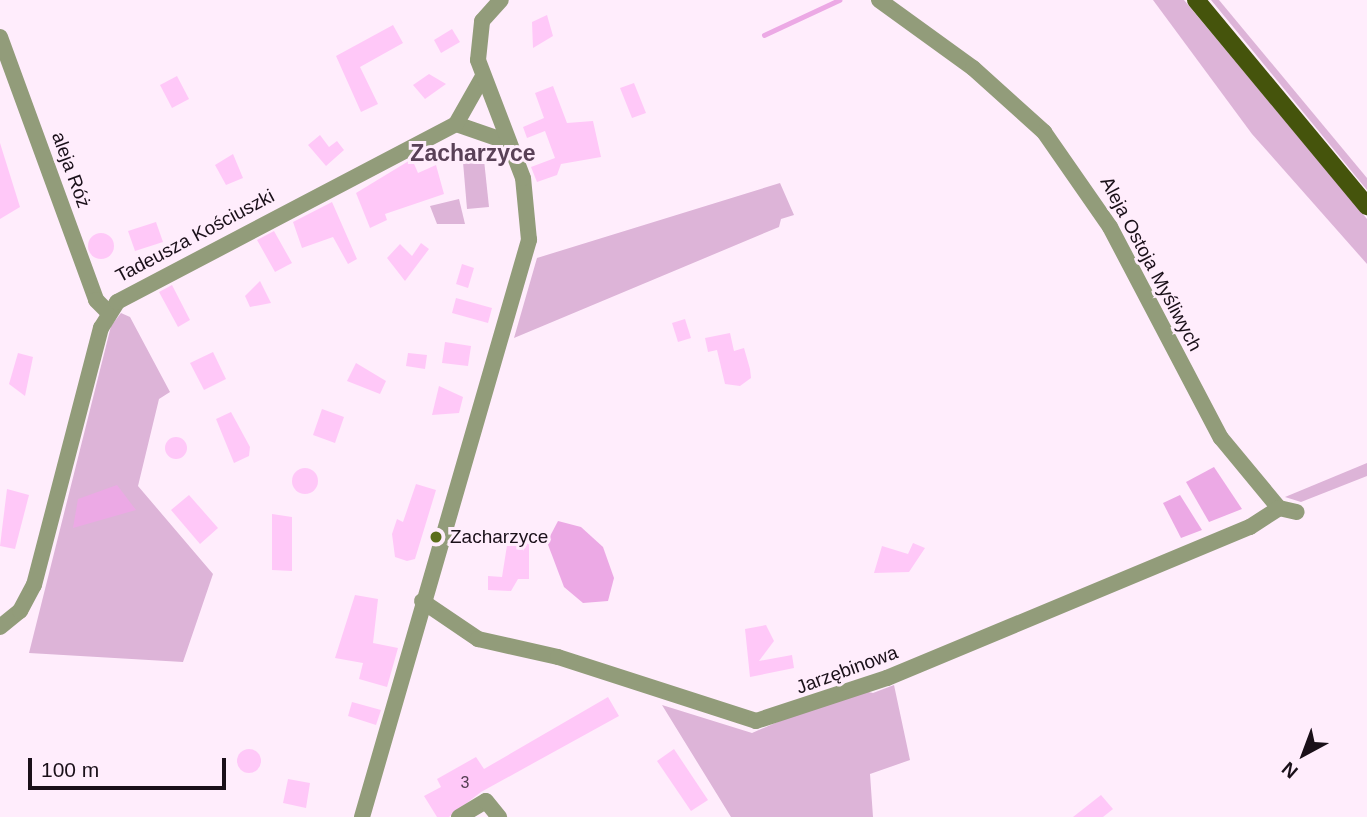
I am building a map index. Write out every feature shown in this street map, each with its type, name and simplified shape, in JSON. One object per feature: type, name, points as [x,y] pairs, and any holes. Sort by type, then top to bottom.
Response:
[{"type":"main road","points":[[1196,0],[1367,206]]},
{"type":"street","points":[[362,817],[422,601],[527,253],[528,197],[482,78],[477,39],[482,21],[501,0]]},
{"type":"street","name":"Aleja Ostoja Myśliwych","points":[[880,0],[1004,93],[1063,156],[1110,228],[1221,438],[1279,508]]},
{"type":"street","name":"aleja Róż","points":[[0,37],[96,300],[109,313]]},
{"type":"street","points":[[482,78],[456,124],[508,142]]},
{"type":"street","name":"Tadeusza Kościuszki","points":[[0,626],[20,611],[34,585],[109,313],[134,289],[456,124]]},
{"type":"street","points":[[1279,508],[1297,512]]},
{"type":"street","name":"Jarzębinowa","points":[[422,601],[478,639],[558,657],[756,721],[900,673],[1226,538],[1279,508]]},
{"type":"street","points":[[459,817],[486,801],[499,817]]},
{"type":"shaded area","points":[[1153,0],[1184,0],[1367,219],[1367,264],[1252,134]]},
{"type":"shaded area","points":[[1211,0],[1219,0],[1367,178],[1367,190]]},
{"type":"shaded area","points":[[484,160],[489,207],[467,209],[463,162]]},
{"type":"shaded area","points":[[780,183],[794,215],[781,219],[779,227],[514,338],[537,258]]},
{"type":"shaded area","points":[[459,199],[465,224],[437,224],[430,206]]},
{"type":"shaded area","points":[[121,313],[130,317],[170,392],[159,399],[138,486],[213,574],[183,662],[29,653],[111,326]]},
{"type":"shaded area","points":[[1367,463],[1367,476],[1301,502],[1285,497]]},
{"type":"shaded area","points":[[1214,467],[1242,509],[1209,522],[1186,482]]},
{"type":"shaded area","points":[[117,485],[136,510],[73,528],[78,499]]},
{"type":"shaded area","points":[[1180,495],[1202,530],[1181,538],[1163,503]]},
{"type":"shaded area","points":[[558,521],[581,527],[603,547],[614,578],[608,601],[583,603],[564,587],[547,542]]},
{"type":"shaded area","points":[[894,685],[910,760],[870,774],[873,817],[731,817],[662,705],[752,733],[854,689],[873,693]]},
{"type":"building","points":[[547,15],[553,36],[533,48],[532,22]]},
{"type":"building","points":[[393,25],[403,43],[360,67],[378,104],[361,112],[336,56]]},
{"type":"building","points":[[452,29],[460,42],[441,53],[434,40]]},
{"type":"building","points":[[429,74],[446,84],[425,99],[413,85]]},
{"type":"building","points":[[177,76],[189,99],[172,108],[160,85]]},
{"type":"building","points":[[634,83],[646,113],[632,118],[620,88]]},
{"type":"building","points":[[553,86],[567,123],[593,121],[601,157],[561,164],[557,175],[537,182],[531,167],[555,158],[545,131],[527,138],[523,127],[544,118],[535,93]]},
{"type":"building","points":[[320,135],[329,147],[337,141],[344,150],[326,166],[308,145]]},
{"type":"building","points":[[0,143],[20,207],[0,219]]},
{"type":"building","points":[[233,154],[243,178],[226,185],[215,165]]},
{"type":"building","points":[[412,159],[418,173],[436,165],[444,194],[385,214],[387,220],[370,228],[356,193]]},
{"type":"building","points":[[332,202],[357,259],[348,264],[333,237],[302,248],[293,222]]},
{"type":"building","points":[[156,222],[163,242],[135,251],[128,231]]},
{"type":"building","points":[[274,231],[292,263],[275,272],[257,240]]},
{"type":"building","points":[[101,233],[110,237],[114,246],[110,255],[101,259],[92,255],[88,246],[92,237]]},
{"type":"building","points":[[421,243],[429,249],[405,281],[387,258],[400,244],[412,256]]},
{"type":"building","points":[[462,264],[474,268],[468,288],[456,284]]},
{"type":"building","points":[[260,281],[271,303],[250,307],[245,296]]},
{"type":"building","points":[[172,285],[190,320],[178,327],[159,292]]},
{"type":"building","points":[[456,298],[492,308],[488,323],[452,313]]},
{"type":"building","points":[[685,319],[691,338],[678,342],[672,323]]},
{"type":"building","points":[[730,333],[734,351],[744,348],[750,369],[751,378],[740,386],[725,384],[717,350],[708,352],[705,338]]},
{"type":"building","points":[[445,342],[471,346],[468,366],[442,363]]},
{"type":"building","points":[[213,352],[226,379],[204,390],[190,363]]},
{"type":"building","points":[[18,353],[33,357],[25,396],[9,384]]},
{"type":"building","points":[[408,353],[427,355],[425,369],[406,366]]},
{"type":"building","points":[[356,363],[386,381],[380,394],[347,381]]},
{"type":"building","points":[[439,386],[463,397],[459,413],[432,415]]},
{"type":"building","points":[[322,409],[344,417],[335,443],[313,435]]},
{"type":"building","points":[[231,412],[250,447],[249,456],[234,463],[216,419]]},
{"type":"building","points":[[176,437],[184,440],[187,448],[184,456],[176,459],[168,456],[165,448],[168,440]]},
{"type":"building","points":[[305,468],[314,472],[318,481],[314,490],[305,494],[296,490],[292,481],[296,472]]},
{"type":"building","points":[[416,484],[436,490],[415,559],[407,561],[395,557],[392,534],[397,519],[403,522]]},
{"type":"building","points":[[7,489],[29,495],[15,549],[0,546]]},
{"type":"building","points":[[189,495],[218,528],[200,544],[171,510]]},
{"type":"building","points":[[272,514],[292,517],[292,571],[272,570]]},
{"type":"building","points":[[508,539],[529,540],[529,579],[518,579],[511,591],[488,590],[488,576],[502,577]]},
{"type":"building","points":[[913,543],[925,548],[909,572],[874,573],[882,546],[908,554]]},
{"type":"building","points":[[355,595],[378,599],[373,643],[398,648],[387,687],[359,679],[363,663],[335,658]]},
{"type":"building","points":[[766,625],[774,641],[759,661],[792,655],[794,668],[750,677],[745,629]]},
{"type":"building","points":[[608,697],[619,716],[481,792],[449,817],[437,817],[424,796],[441,787],[437,779],[476,757],[484,769]]},
{"type":"building","points":[[352,702],[381,710],[376,725],[348,716]]},
{"type":"building","points":[[249,749],[260,756],[261,761],[254,772],[249,773],[238,766],[237,761],[244,750]]},
{"type":"building","points":[[674,749],[708,800],[691,811],[657,761]]},
{"type":"building","points":[[288,779],[310,783],[306,808],[283,803]]},
{"type":"building","points":[[1101,795],[1113,809],[1103,817],[1073,817]]},
{"type":"waterway","points":[[764,35],[839,0]]},
{"type":"place","name":"Zacharzyce","points":[[436,537]]},
{"type":"district","name":"Zacharzyce","points":[[473,153]]}]
